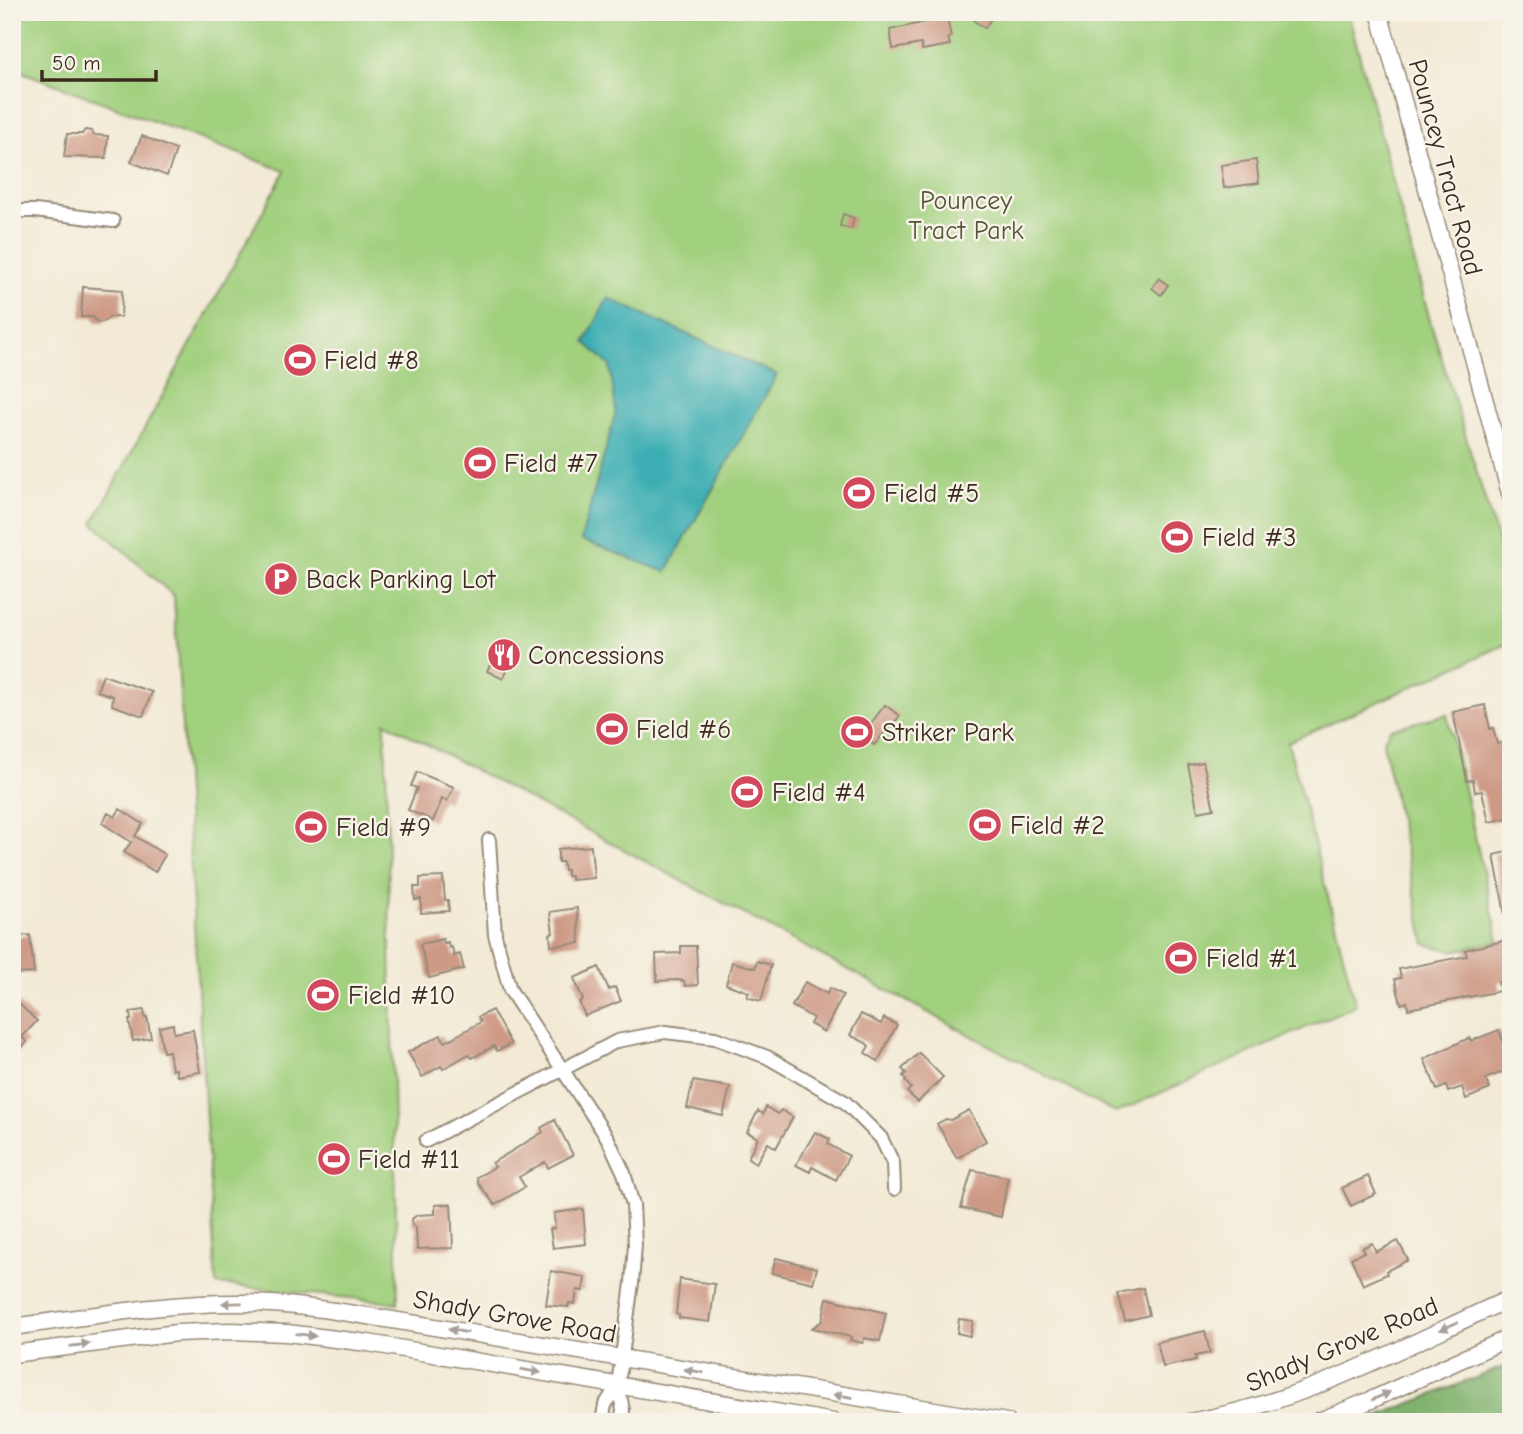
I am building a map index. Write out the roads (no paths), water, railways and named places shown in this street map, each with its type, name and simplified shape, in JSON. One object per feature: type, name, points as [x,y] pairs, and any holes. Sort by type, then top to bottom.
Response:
[{"type":"main road","name":"Pouncey Tract Road","points":[[1379,12],[1511,496]]},
{"type":"main road","name":"Shady Grove Road","points":[[1189,1422],[1244,1411],[1293,1395],[1511,1298]]},
{"type":"main road","name":"Shady Grove Road","points":[[12,1327],[174,1307],[242,1303],[346,1312],[1007,1422]]},
{"type":"main road","name":"Shady Grove Road","points":[[12,1354],[177,1334],[260,1331],[368,1343],[834,1422]]},
{"type":"main road","points":[[1317,1422],[1511,1337]]},
{"type":"street","points":[[12,211],[35,211],[113,222]]},
{"type":"street","points":[[489,840],[495,934],[510,990],[608,1139],[624,1174],[633,1205],[635,1245],[618,1385],[621,1422]]},
{"type":"street","points":[[426,1141],[617,1041],[665,1032],[715,1038],[767,1056],[845,1102],[881,1138],[893,1163],[894,1189]]},
{"type":"street","points":[[602,1422],[605,1405],[618,1385]]},
{"type":"water","points":[[608,298],[777,375],[666,572],[581,540],[616,411],[610,366],[585,342]]},
{"type":"place","name":"Field #8","points":[[300,360]]},
{"type":"place","name":"Field #7","points":[[480,463]]},
{"type":"place","name":"Field #5","points":[[859,493]]},
{"type":"place","name":"Field #3","points":[[1177,537]]},
{"type":"place","name":"Back Parking Lot","points":[[281,579]]},
{"type":"place","name":"Concessions","points":[[504,655]]},
{"type":"place","name":"Field #6","points":[[612,729]]},
{"type":"place","name":"Striker Park","points":[[857,732]]},
{"type":"place","name":"Field #4","points":[[747,792]]},
{"type":"place","name":"Field #2","points":[[985,825]]},
{"type":"place","name":"Field #9","points":[[311,827]]},
{"type":"place","name":"Field #1","points":[[1181,958]]},
{"type":"place","name":"Field #10","points":[[323,995]]},
{"type":"place","name":"Field #11","points":[[334,1159]]},
{"type":"park label","name":"Pouncey Tract Park","points":[[966,215]]}]
